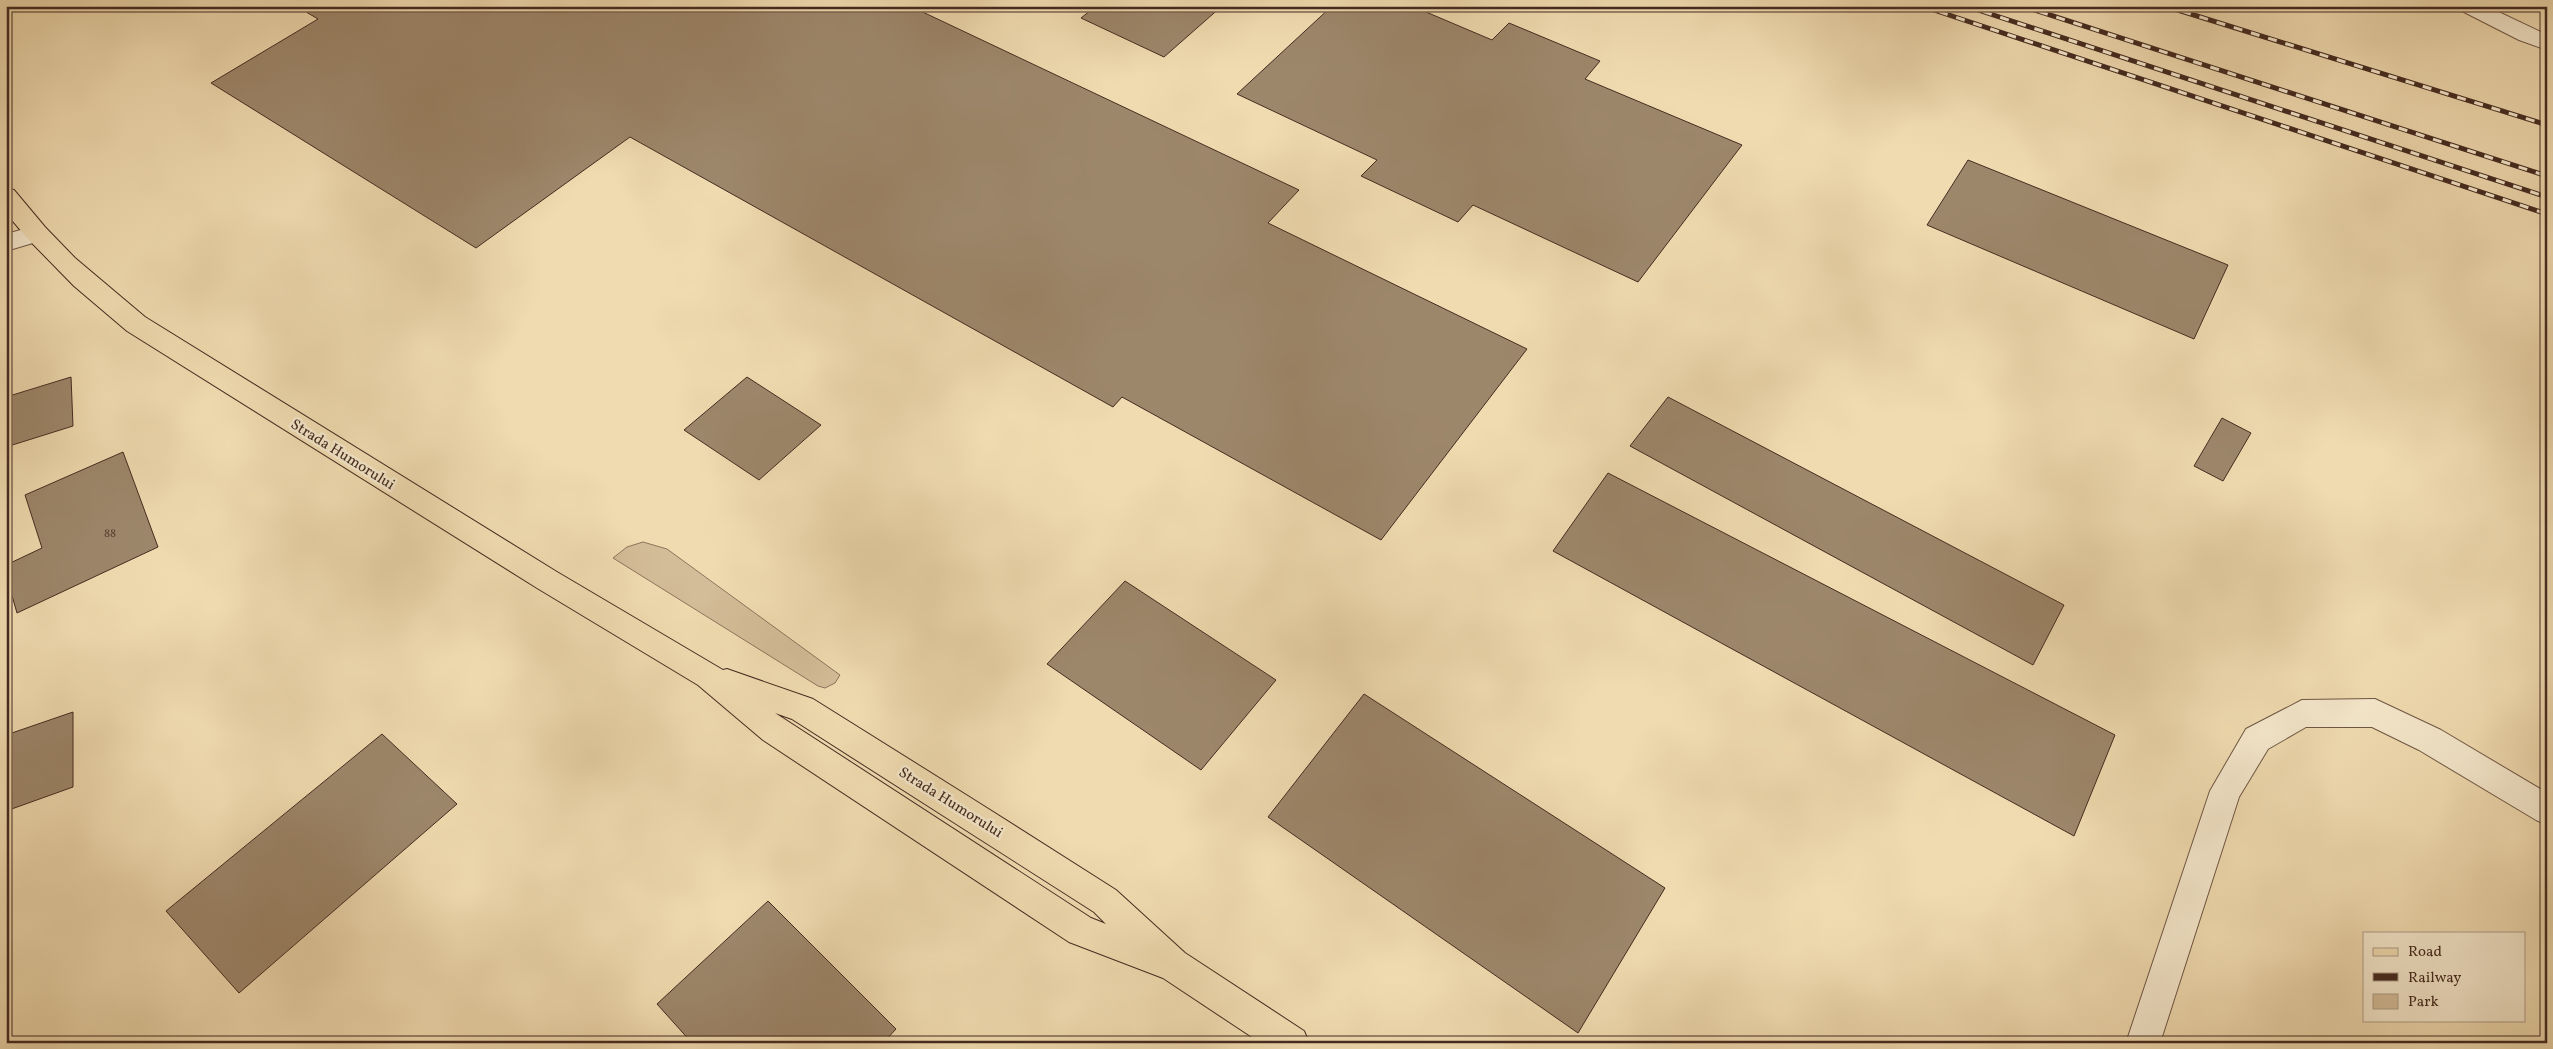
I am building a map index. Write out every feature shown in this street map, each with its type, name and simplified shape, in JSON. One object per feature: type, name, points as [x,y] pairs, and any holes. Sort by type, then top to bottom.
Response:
[{"type":"main road","name":"Strada Humorului","points":[[6,196],[35,234],[85,284],[136,324],[530,570],[708,676],[774,730],[1081,931],[1173,965],[1292,1043]]},
{"type":"street","points":[[2469,6],[2526,35],[2547,42]]},
{"type":"street","points":[[6,243],[35,234]]},
{"type":"street","points":[[2144,1043],[2226,791],[2257,739],[2302,714],[2375,714],[2430,740],[2547,810]]},
{"type":"green space","points":[[643,542],[667,549],[840,675],[835,683],[825,688],[818,686],[613,558],[627,547]]},
{"type":"building","points":[[296,6],[910,6],[1299,190],[1268,223],[1527,349],[1381,540],[1122,397],[1113,407],[630,137],[476,248],[211,83],[318,19]]},
{"type":"building","points":[[1096,6],[1222,6],[1164,57],[1081,18]]},
{"type":"building","points":[[1332,6],[1412,6],[1492,40],[1509,23],[1600,61],[1585,79],[1742,145],[1638,282],[1473,205],[1458,222],[1361,176],[1377,160],[1237,94]]},
{"type":"building","points":[[1968,160],[2228,265],[2194,339],[1927,225]]},
{"type":"building","points":[[71,377],[73,426],[6,447],[6,397]]},
{"type":"building","points":[[747,377],[821,425],[759,480],[684,430]]},
{"type":"building","points":[[1668,397],[2064,605],[2033,665],[1630,446]]},
{"type":"building","points":[[2222,418],[2251,433],[2223,481],[2194,466]]},
{"type":"building","points":[[123,452],[158,547],[17,613],[6,575],[6,565],[42,548],[25,495]]},
{"type":"building","points":[[1608,473],[2115,735],[2074,836],[1553,551]]},
{"type":"building","points":[[1125,581],[1276,680],[1201,770],[1047,664]]},
{"type":"building","points":[[1364,694],[1665,888],[1578,1033],[1268,817]]},
{"type":"building","points":[[73,712],[73,787],[6,811],[6,735]]},
{"type":"building","points":[[382,734],[457,804],[239,993],[166,911]]},
{"type":"building","points":[[768,901],[896,1029],[883,1043],[692,1043],[657,1004]]},
{"type":"railway","points":[[1922,6],[2547,214]]},
{"type":"railway","points":[[1966,6],[2547,197]]},
{"type":"railway","points":[[2022,6],[2547,176]]},
{"type":"railway","points":[[2165,6],[2547,125]]}]
